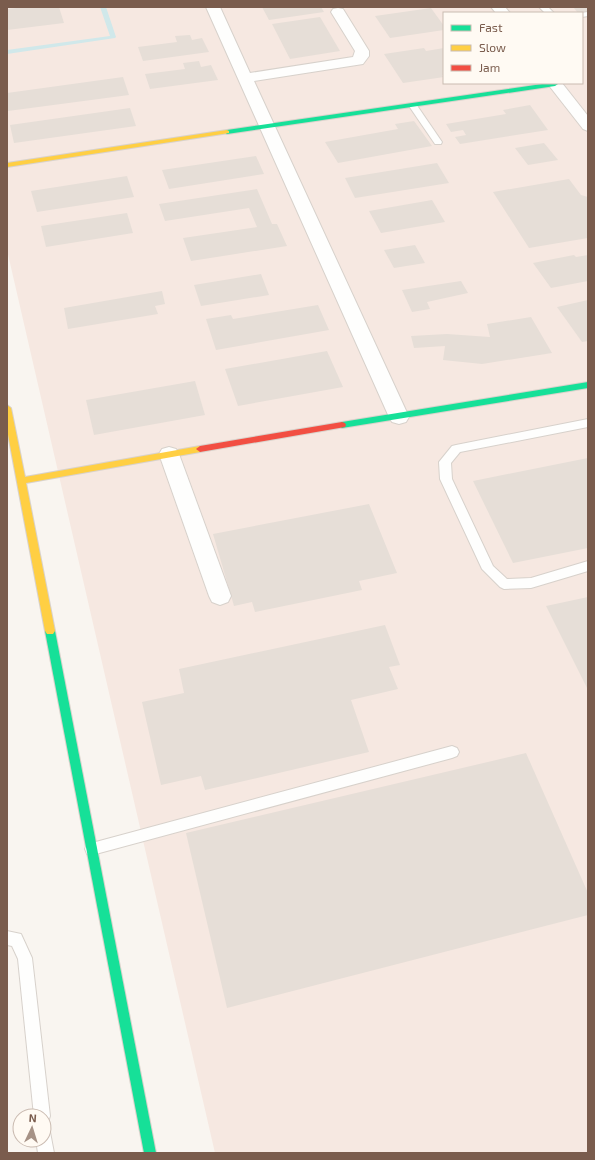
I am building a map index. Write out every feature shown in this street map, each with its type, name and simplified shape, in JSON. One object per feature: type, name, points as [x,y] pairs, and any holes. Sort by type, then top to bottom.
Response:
[{"type":"street","points":[[212,7],[246,78],[266,126],[399,417]]},
{"type":"street","points":[[246,78],[358,61],[362,56],[362,51],[338,12]]},
{"type":"street","points":[[7,165],[555,84],[588,126]]},
{"type":"street","points":[[21,481],[169,454],[588,385]]},
{"type":"street","points":[[7,408],[150,1153]]},
{"type":"street","points":[[169,454],[220,596]]},
{"type":"lane","points":[[414,106],[438,142]]},
{"type":"lane","points":[[588,422],[456,449],[445,462],[446,479],[488,569],[504,584],[531,583],[588,566]]},
{"type":"lane","points":[[92,849],[452,752]]},
{"type":"lane","points":[[7,938],[16,939],[25,958],[41,1108]]},
{"type":"shaded area","points":[[7,7],[588,7],[588,1153],[215,1153],[7,250]]},
{"type":"building","points":[[26,7],[59,7],[64,23],[7,30],[7,9]]},
{"type":"building","points":[[262,7],[321,7],[324,12],[269,20]]},
{"type":"building","points":[[573,7],[588,7],[588,12],[577,12]]},
{"type":"building","points":[[431,8],[443,25],[443,30],[390,38],[375,16]]},
{"type":"building","points":[[320,17],[340,51],[290,59],[272,24]]},
{"type":"building","points":[[190,35],[192,40],[202,38],[209,52],[143,61],[138,47],[177,42],[175,36]]},
{"type":"building","points":[[424,48],[426,51],[443,48],[443,77],[403,83],[384,54]]},
{"type":"building","points":[[199,61],[201,67],[211,65],[218,80],[150,89],[145,74],[185,69],[183,63]]},
{"type":"building","points":[[123,77],[129,95],[8,111],[7,93]]},
{"type":"building","points":[[530,105],[548,130],[460,144],[455,137],[466,135],[463,130],[451,132],[446,124],[506,114],[503,110]]},
{"type":"building","points":[[130,108],[136,126],[14,143],[10,125]]},
{"type":"building","points":[[414,121],[432,146],[338,163],[325,142],[398,129],[395,124]]},
{"type":"building","points":[[544,143],[558,160],[528,165],[515,148]]},
{"type":"building","points":[[256,156],[264,174],[169,189],[162,170]]},
{"type":"building","points":[[437,163],[449,183],[355,198],[345,178]]},
{"type":"building","points":[[127,176],[134,197],[37,212],[31,191]]},
{"type":"building","points":[[569,179],[581,195],[588,197],[588,238],[529,248],[493,192]]},
{"type":"building","points":[[257,189],[272,224],[277,224],[287,246],[191,261],[183,238],[257,227],[249,208],[165,221],[159,204]]},
{"type":"building","points":[[432,200],[445,222],[381,233],[369,211]]},
{"type":"building","points":[[127,213],[133,233],[46,247],[41,226]]},
{"type":"building","points":[[415,245],[425,263],[394,268],[384,250]]},
{"type":"building","points":[[574,255],[576,257],[588,255],[588,281],[551,288],[533,263]]},
{"type":"building","points":[[261,274],[269,295],[201,306],[194,285]]},
{"type":"building","points":[[461,281],[468,293],[427,302],[430,309],[412,312],[402,290]]},
{"type":"building","points":[[162,291],[165,304],[155,306],[158,314],[68,329],[64,308]]},
{"type":"building","points":[[588,300],[588,341],[582,342],[557,307]]},
{"type":"building","points":[[318,305],[329,330],[216,350],[206,319],[231,315],[233,319]]},
{"type":"building","points":[[531,317],[552,353],[482,364],[443,360],[445,346],[414,348],[411,336],[447,334],[490,337],[487,324]]},
{"type":"building","points":[[327,351],[343,387],[238,406],[225,369]]},
{"type":"building","points":[[195,381],[205,415],[94,435],[86,400]]},
{"type":"building","points":[[588,458],[588,548],[513,563],[473,481]]},
{"type":"building","points":[[369,504],[397,573],[359,581],[362,590],[255,612],[252,602],[234,606],[213,534]]},
{"type":"building","points":[[588,597],[588,690],[546,606]]},
{"type":"building","points":[[385,625],[400,665],[389,667],[398,689],[351,700],[369,752],[205,790],[201,776],[161,785],[142,702],[184,693],[179,669]]},
{"type":"building","points":[[526,753],[588,893],[588,915],[227,1008],[186,833]]},
{"type":"waterway","points":[[7,52],[113,37],[103,7]]},
{"type":"traffic: fast","points":[[227,132],[555,84]]},
{"type":"traffic: fast","points":[[342,425],[588,385]]},
{"type":"traffic: fast","points":[[50,631],[150,1153]]},
{"type":"traffic: slow","points":[[7,165],[227,132]]},
{"type":"traffic: slow","points":[[7,408],[50,631]]},
{"type":"traffic: slow","points":[[21,481],[200,449]]},
{"type":"traffic: jam","points":[[200,449],[342,425]]}]
